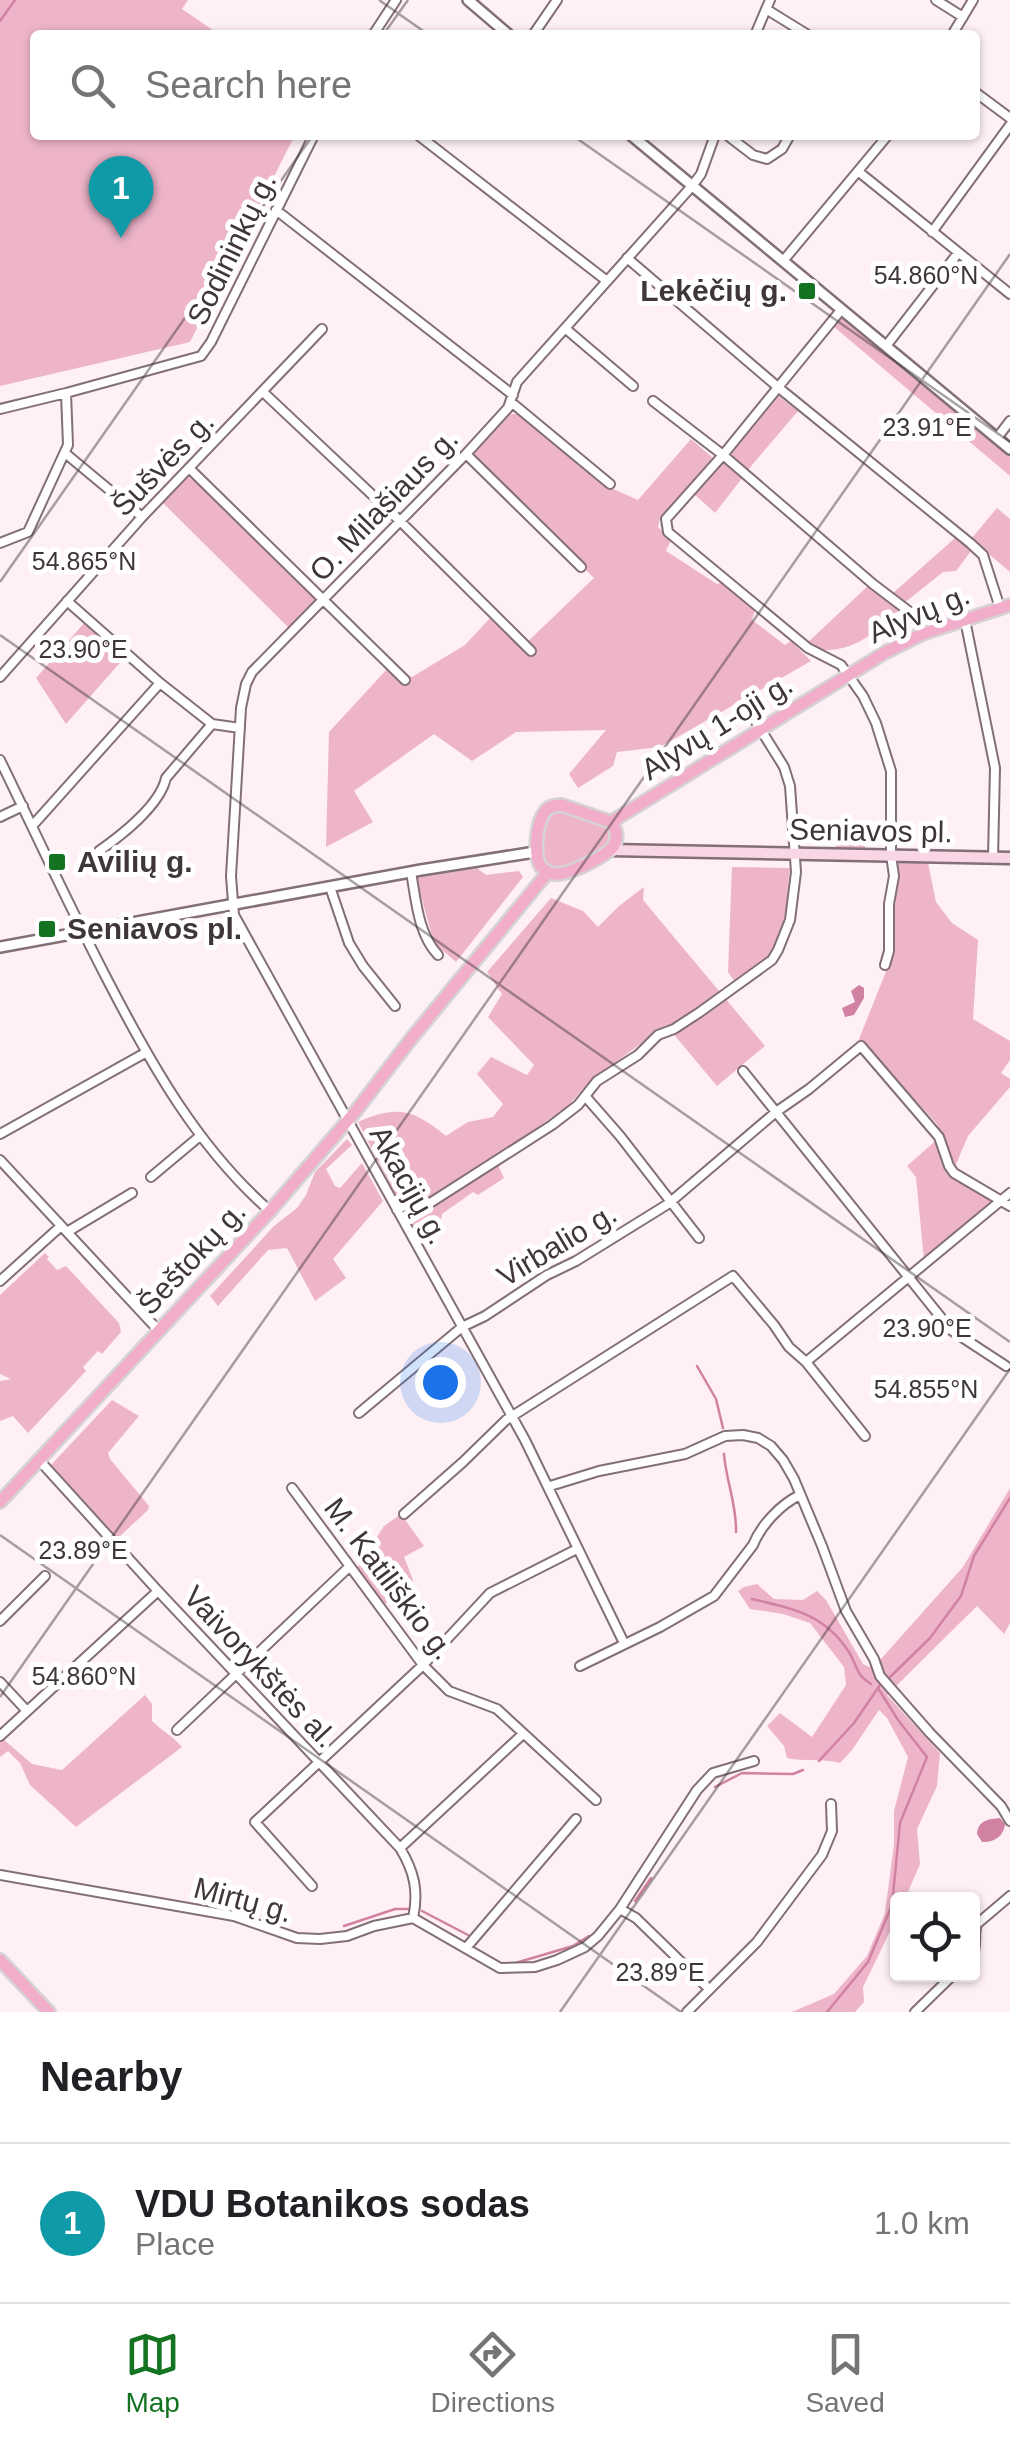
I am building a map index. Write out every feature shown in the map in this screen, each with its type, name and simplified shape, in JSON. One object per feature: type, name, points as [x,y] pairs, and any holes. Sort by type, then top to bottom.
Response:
[{"type":"main road","name":"Alyvų g.","points":[[850,674],[922,634],[1005,606]]},
{"type":"main road","name":"Alyvų 1-oji g.","points":[[611,822],[759,726],[850,674]]},
{"type":"main road","points":[[548,872],[541,867],[535,852],[543,816],[552,806],[567,806],[611,822],[616,838],[610,850]]},
{"type":"main road","name":"Seniavos pl.","points":[[548,872],[567,872],[610,850],[1010,858]]},
{"type":"main road","name":"Šeštokų g.","points":[[0,1502],[270,1211],[548,872]]},
{"type":"main road","points":[[0,1960],[49,2012]]},
{"type":"street","points":[[376,30],[396,0]]},
{"type":"street","points":[[468,0],[503,30]]},
{"type":"street","points":[[537,30],[558,0]]},
{"type":"street","points":[[936,0],[963,16]]},
{"type":"street","points":[[955,30],[974,0]]},
{"type":"street","points":[[757,30],[768,4],[802,30]]},
{"type":"street","points":[[932,232],[1010,122],[980,96]]},
{"type":"street","name":"Sodininkų g.","points":[[0,408],[201,356],[212,342],[311,140]]},
{"type":"street","points":[[424,140],[607,281]]},
{"type":"street","points":[[636,140],[1010,449]]},
{"type":"street","name":"O. Milašiaus g.","points":[[232,904],[240,708],[252,672],[466,454],[512,398],[517,382],[692,186],[713,140]]},
{"type":"street","points":[[734,140],[753,155],[768,159],[787,140]]},
{"type":"street","points":[[783,262],[884,140]]},
{"type":"street","points":[[859,172],[1010,294]]},
{"type":"street","points":[[276,210],[512,398],[610,484]]},
{"type":"street","points":[[886,346],[958,253]]},
{"type":"street","points":[[627,258],[970,543],[982,555],[1005,606]]},
{"type":"street","points":[[841,310],[723,456],[666,519],[668,532],[774,622],[808,648],[841,665],[863,696],[891,772],[890,856],[894,876],[885,964]]},
{"type":"street","name":"Šušvės g.","points":[[0,677],[142,517],[322,329]]},
{"type":"street","points":[[566,330],[633,386]]},
{"type":"street","points":[[264,392],[531,651]]},
{"type":"street","points":[[0,543],[28,532],[65,453],[69,437],[66,394]]},
{"type":"street","points":[[653,400],[914,616],[922,634]]},
{"type":"street","points":[[996,438],[1010,421]]},
{"type":"street","points":[[65,453],[142,517]]},
{"type":"street","points":[[466,454],[581,567]]},
{"type":"street","points":[[190,469],[405,680]]},
{"type":"street","points":[[67,601],[212,724],[240,728]]},
{"type":"street","points":[[965,620],[994,768],[993,858]]},
{"type":"street","points":[[32,825],[160,683]]},
{"type":"street","points":[[100,851],[128,831],[212,724]]},
{"type":"street","points":[[397,1210],[412,1202],[430,1203],[552,1125],[597,1081],[638,1055],[658,1034],[674,1029],[766,965],[778,950],[790,920],[796,872],[790,786],[784,767],[759,726]]},
{"type":"street","points":[[0,760],[145,1052],[200,1136],[270,1211]]},
{"type":"street","points":[[0,817],[23,806]]},
{"type":"street","points":[[0,946],[535,852]]},
{"type":"street","points":[[410,872],[424,932],[438,955]]},
{"type":"street","points":[[330,887],[349,943],[395,1006]]},
{"type":"street","name":"Akacijų g.","points":[[232,904],[235,918],[550,1486],[576,1549],[624,1643]]},
{"type":"street","name":"Virbalio g.","points":[[358,1414],[462,1327],[672,1201],[861,1046],[939,1136],[954,1172],[1000,1201]]},
{"type":"street","points":[[0,1134],[145,1052]]},
{"type":"street","points":[[743,1071],[956,1335],[1006,1366]]},
{"type":"street","points":[[585,1096],[699,1238]]},
{"type":"street","points":[[151,1177],[200,1136]]},
{"type":"street","points":[[0,1160],[159,1331]]},
{"type":"street","points":[[806,1362],[1010,1193]]},
{"type":"street","points":[[0,1281],[64,1229],[132,1194]]},
{"type":"street","points":[[1000,1201],[1010,1206]]},
{"type":"street","points":[[404,1514],[506,1420],[733,1276],[865,1436]]},
{"type":"street","points":[[550,1486],[599,1471],[685,1454],[725,1436],[758,1438],[771,1446],[783,1460],[800,1494],[846,1611],[880,1676],[1001,1806],[1010,1822]]},
{"type":"street","name":"Vaivorykštės al.","points":[[39,1460],[400,1848],[414,1874],[417,1901],[413,1918]]},
{"type":"street","name":"M. Katiliškio g.","points":[[292,1488],[423,1665],[449,1691],[497,1709],[596,1800]]},
{"type":"street","points":[[580,1666],[714,1596],[756,1536],[800,1494]]},
{"type":"street","points":[[312,1886],[255,1822],[423,1665],[490,1593],[576,1549]]},
{"type":"street","points":[[177,1730],[349,1568]]},
{"type":"street","points":[[0,1621],[45,1576]]},
{"type":"street","points":[[0,1736],[158,1591]]},
{"type":"street","points":[[0,1682],[27,1712]]},
{"type":"street","points":[[400,1848],[523,1734]]},
{"type":"street","points":[[413,1918],[500,1968],[535,1967],[585,1947],[620,1910],[697,1790],[713,1773],[754,1761]]},
{"type":"street","points":[[687,2012],[757,1942],[822,1854],[832,1831],[831,1804]]},
{"type":"street","points":[[466,1948],[576,1819]]},
{"type":"street","name":"Mirtų g.","points":[[0,1875],[234,1916],[298,1938],[347,1936],[413,1918]]},
{"type":"street","points":[[980,1921],[1010,1896]]},
{"type":"street","points":[[620,1910],[636,1918],[709,1990]]},
{"type":"street","points":[[916,2012],[946,1982]]},
{"type":"shaded area","points":[[0,0],[188,0],[182,9],[213,30],[30,30],[30,140],[292,140],[190,342],[0,386]]},
{"type":"shaded area","points":[[846,318],[1010,455],[1010,476],[832,325]]},
{"type":"shaded area","points":[[778,396],[798,411],[747,471],[731,457],[732,450]]},
{"type":"shaded area","points":[[511,414],[520,414],[609,487],[638,500],[691,439],[713,458],[660,518],[658,527],[671,540],[666,551],[717,584],[723,582],[755,609],[752,620],[785,645],[791,641],[811,661],[660,747],[617,752],[613,766],[578,788],[569,774],[606,730],[516,732],[472,761],[434,734],[354,791],[373,822],[326,847],[329,732],[388,668],[412,677],[465,645],[492,616],[521,648],[594,578],[473,458],[473,452]]},
{"type":"shaded area","points":[[722,463],[743,477],[715,513],[692,492]]},
{"type":"shaded area","points":[[188,477],[198,482],[316,597],[315,603],[289,628],[162,502]]},
{"type":"shaded area","points":[[997,508],[1010,519],[1010,572],[971,539]]},
{"type":"shaded area","points":[[955,538],[971,551],[956,571],[943,572],[903,604],[892,594]]},
{"type":"shaded area","points":[[870,584],[899,610],[876,631],[849,646],[826,650],[805,645]]},
{"type":"shaded area","points":[[85,622],[125,657],[66,724],[36,678]]},
{"type":"shaded area","points":[[562,810],[604,824],[612,837],[587,860],[553,870],[543,862],[542,839],[549,818]]},
{"type":"shaded area","points":[[835,836],[866,836],[865,849],[836,849]]},
{"type":"shaded area","points":[[897,863],[928,863],[936,902],[952,923],[978,940],[973,1019],[1010,1041],[1010,1060],[1001,1073],[1010,1079],[1010,1087],[968,1136],[952,1174],[990,1198],[991,1205],[924,1260],[916,1177],[907,1166],[941,1136],[937,1124],[859,1039],[893,954]]},
{"type":"shaded area","points":[[732,867],[790,868],[783,928],[775,950],[736,984],[728,972]]},
{"type":"shaded area","points":[[477,868],[486,875],[519,871],[523,877],[456,962],[434,943],[416,878]]},
{"type":"shaded area","points":[[644,887],[643,900],[765,1046],[717,1086],[666,1025],[589,1082],[567,1107],[494,1157],[504,1178],[478,1195],[473,1192],[442,1214],[441,1222],[417,1237],[358,1122],[384,1113],[404,1113],[424,1120],[446,1136],[468,1122],[493,1117],[503,1104],[477,1074],[491,1057],[527,1075],[534,1065],[488,1017],[502,994],[487,972],[551,898],[583,911],[598,927]]},
{"type":"shaded area","points":[[859,985],[864,988],[864,998],[854,1015],[845,1017],[842,1008],[855,1002],[851,991]]},
{"type":"shaded area","points":[[347,1139],[352,1145],[326,1169],[335,1186],[340,1188],[362,1163],[383,1201],[333,1259],[346,1278],[315,1301],[287,1248],[268,1250],[218,1306],[210,1296],[274,1226],[297,1208],[315,1172]]},
{"type":"shaded area","points":[[45,1253],[57,1270],[66,1266],[119,1323],[121,1332],[102,1354],[98,1351],[83,1367],[86,1371],[28,1433],[13,1416],[0,1421],[0,1381],[11,1379],[0,1374],[0,1295]]},
{"type":"shaded area","points":[[112,1400],[139,1416],[108,1453],[110,1459],[149,1506],[118,1538],[50,1466]]},
{"type":"shaded area","points":[[1010,1488],[1010,1623],[1004,1634],[977,1606],[887,1695],[940,1753],[937,1786],[917,1829],[920,1864],[908,1892],[890,1892],[890,1931],[863,1987],[864,2002],[855,2012],[792,2012],[834,1994],[867,1956],[885,1913],[894,1811],[908,1757],[879,1710],[840,1763],[787,1758],[784,1746],[767,1726],[780,1713],[812,1737],[846,1685],[844,1667],[810,1623],[750,1609],[738,1591],[757,1584],[774,1599],[803,1600],[817,1591],[863,1664],[869,1667],[881,1659],[963,1567]]},
{"type":"shaded area","points":[[401,1514],[424,1546],[404,1557],[413,1580],[383,1606],[356,1570],[384,1526]]},
{"type":"shaded area","points":[[145,1695],[152,1704],[152,1721],[182,1747],[76,1827],[30,1785],[20,1763],[8,1751],[0,1757],[3,1739],[32,1764],[62,1770]]},
{"type":"shaded area","points":[[1000,1818],[1005,1824],[998,1838],[982,1842],[977,1834],[979,1826]]},
{"type":"waterway","points":[[0,21],[15,0]]},
{"type":"waterway","points":[[697,1366],[716,1399],[723,1428]]},
{"type":"waterway","points":[[724,1454],[736,1532]]},
{"type":"waterway","points":[[888,1679],[930,1638],[961,1596],[974,1556],[1010,1498]]},
{"type":"waterway","points":[[752,1599],[795,1610],[818,1621],[839,1639],[859,1673],[871,1684]]},
{"type":"waterway","points":[[819,1761],[854,1723],[880,1685]]},
{"type":"waterway","points":[[827,2012],[868,1962],[892,1905],[900,1823],[927,1757],[878,1688]]},
{"type":"waterway","points":[[715,1787],[742,1773],[793,1774],[803,1770]]},
{"type":"waterway","points":[[635,1901],[651,1878]]},
{"type":"waterway","points":[[344,1926],[395,1909],[410,1909]]},
{"type":"waterway","points":[[422,1911],[468,1935]]},
{"type":"waterway","points":[[512,1964],[573,1946],[589,1936]]},
{"type":"place","name":"VDU Botanikos sodas","points":[[121,238]]},
{"type":"place","name":"Lekėčių g.","points":[[807,291]]},
{"type":"place","name":"Avilių g.","points":[[57,862]]},
{"type":"place","name":"Seniavos pl.","points":[[47,929]]}]
